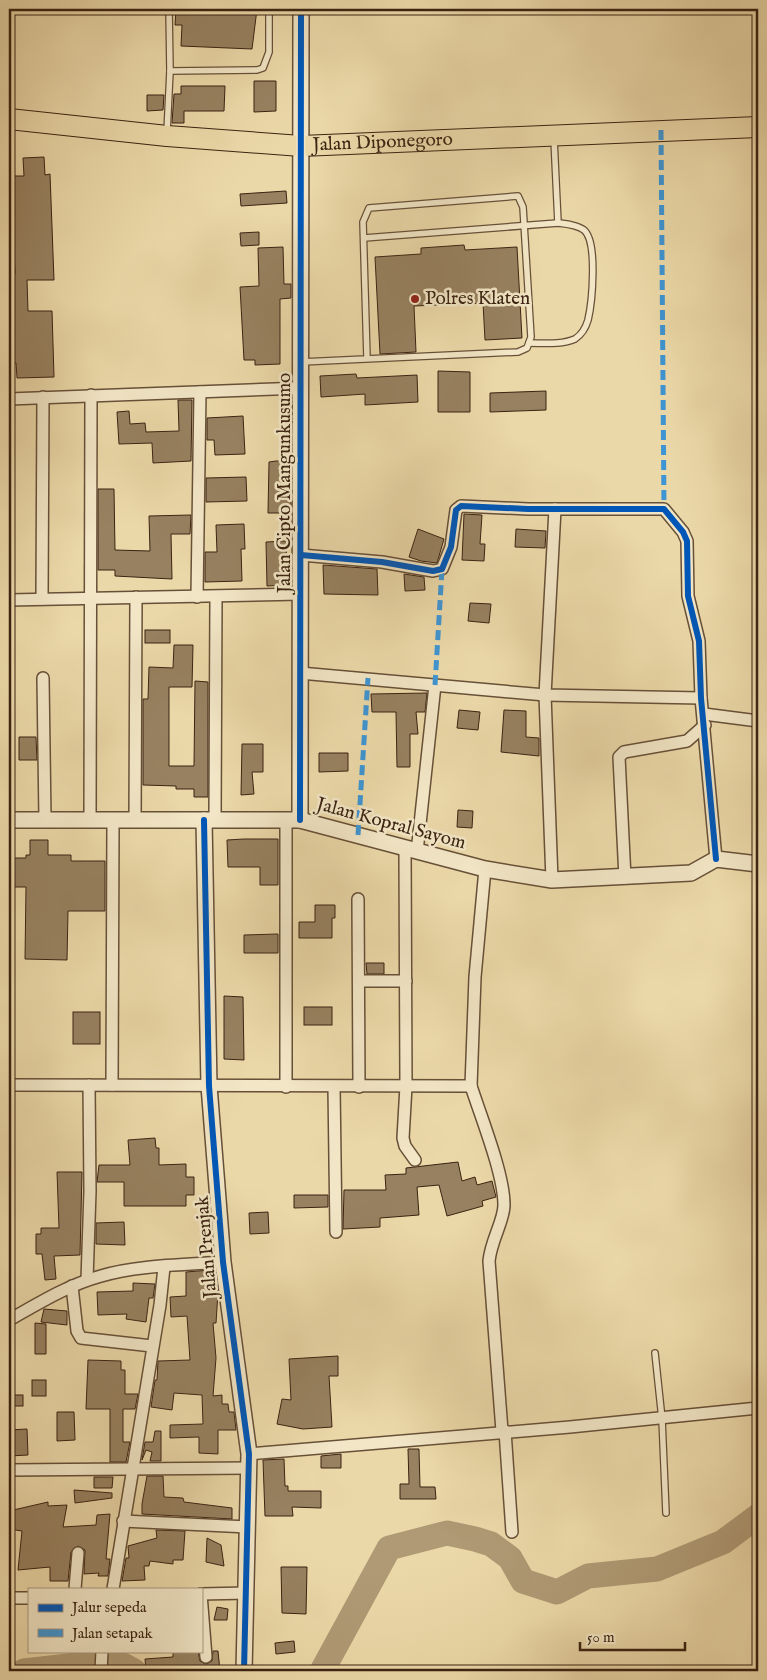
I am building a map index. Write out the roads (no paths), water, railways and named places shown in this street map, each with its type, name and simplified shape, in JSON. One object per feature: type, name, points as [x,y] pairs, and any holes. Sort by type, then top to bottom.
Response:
[{"type":"highway","name":"Jalan Diponegoro","points":[[9,119],[167,136],[301,146],[758,127]]},
{"type":"street","name":"Jalan Cipto Mangunkusumo","points":[[293,820],[300,673],[302,388],[301,9]]},
{"type":"street","points":[[9,399],[302,388]]},
{"type":"street","points":[[197,597],[200,392]]},
{"type":"street","points":[[90,820],[91,395]]},
{"type":"street","points":[[42,599],[43,398]]},
{"type":"street","points":[[301,555],[382,562],[433,571],[442,570],[451,547],[458,508],[664,509],[684,532],[687,541],[688,596],[699,641],[701,698],[705,720],[716,859],[758,864]]},
{"type":"street","points":[[552,880],[545,695],[555,509]]},
{"type":"street","points":[[9,600],[300,594]]},
{"type":"street","points":[[209,820],[216,596]]},
{"type":"street","points":[[135,821],[136,597]]},
{"type":"street","points":[[300,673],[545,695],[701,698]]},
{"type":"street","points":[[43,678],[45,820]]},
{"type":"street","points":[[415,1160],[405,1146],[403,1138],[406,1086],[406,981],[411,850],[435,685]]},
{"type":"street","points":[[626,878],[619,757],[624,752],[686,741],[705,720],[758,721]]},
{"type":"street","name":"Jalan Kopral Sayom","points":[[9,820],[90,820],[113,822],[293,820],[485,869],[552,880],[626,878],[691,873],[716,859]]},
{"type":"street","name":"Jalan Prenjak","points":[[209,820],[209,1086],[223,1262],[249,1461],[244,1671]]},
{"type":"street","points":[[286,1087],[293,820]]},
{"type":"street","points":[[112,1085],[113,822]]},
{"type":"street","points":[[485,869],[474,977],[471,1086],[497,1169],[504,1206],[490,1248],[489,1261],[512,1532]]},
{"type":"street","points":[[358,899],[359,1087]]},
{"type":"street","points":[[359,981],[406,981]]},
{"type":"street","points":[[9,1085],[471,1086]]},
{"type":"street","points":[[88,1280],[90,1191],[89,1085]]},
{"type":"street","points":[[334,1087],[336,1232]]},
{"type":"street","points":[[9,1320],[72,1286],[104,1275],[164,1266],[223,1262]]},
{"type":"street","points":[[113,1588],[160,1305],[164,1266]]},
{"type":"street","points":[[72,1286],[77,1331],[81,1338],[152,1346]]},
{"type":"street","points":[[9,1470],[133,1469],[249,1461],[503,1431],[662,1419],[758,1408]]},
{"type":"street","points":[[123,1521],[248,1527]]},
{"type":"street","points":[[75,1588],[78,1553]]},
{"type":"street","points":[[202,1594],[247,1593]]},
{"type":"street","points":[[9,1598],[28,1598]]},
{"type":"street","points":[[202,1607],[206,1657]]},
{"type":"street","points":[[101,1654],[101,1671]]},
{"type":"lane","points":[[167,136],[170,71],[169,9]]},
{"type":"lane","points":[[170,71],[257,70],[263,68],[268,52],[269,9]]},
{"type":"lane","points":[[554,135],[558,223]]},
{"type":"lane","points":[[301,362],[523,351],[529,343],[524,226],[522,201],[518,196],[368,208],[363,222],[367,358]]},
{"type":"lane","points":[[364,238],[558,223],[575,226],[584,230],[590,240],[593,262],[588,320],[583,332],[575,338],[564,342],[529,343]]},
{"type":"lane","points":[[655,1353],[662,1419],[666,1513]]},
{"type":"waterway","points":[[322,1671],[389,1548],[447,1533],[475,1539],[491,1544],[510,1558],[523,1581],[557,1592],[588,1576],[657,1569],[723,1542],[758,1516]]},
{"type":"waterway","points":[[24,1671],[77,1665],[123,1665],[134,1671]]},
{"type":"place","name":"Polres Klaten","points":[[415,299]]}]
